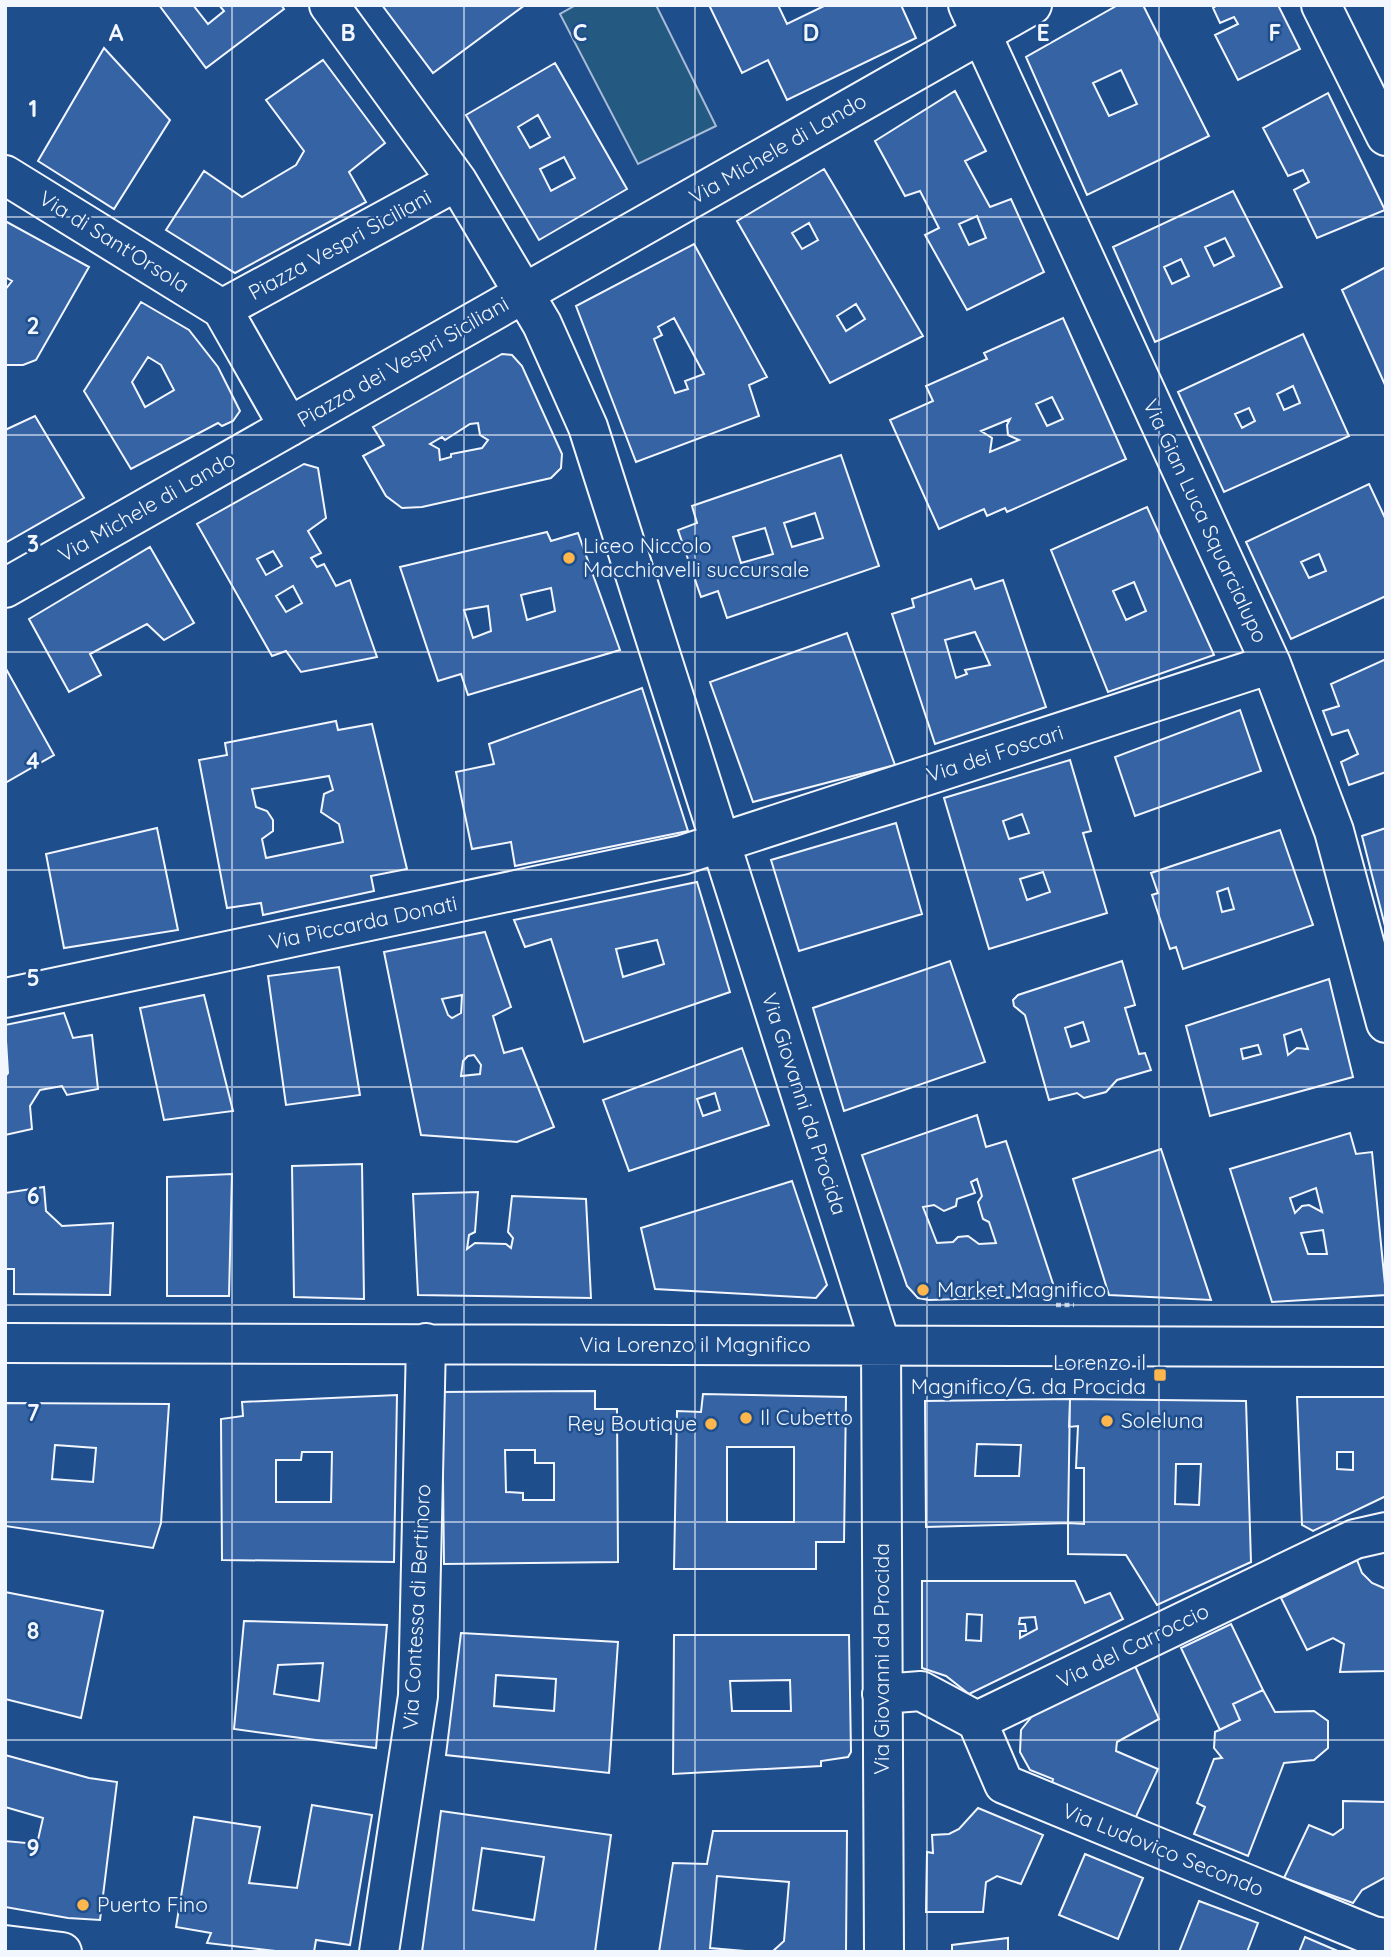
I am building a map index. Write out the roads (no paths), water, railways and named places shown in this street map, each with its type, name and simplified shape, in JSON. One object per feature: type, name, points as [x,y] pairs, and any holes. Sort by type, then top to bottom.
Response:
[{"type":"street","name":"Via Giovanni da Procida","points":[[329,5],[457,181],[542,324],[588,427],[881,1346],[884,1952]]},
{"type":"street","name":"Via Michele di Lando","points":[[524,293],[974,20],[1032,5]]},
{"type":"street","points":[[1321,5],[1386,136]]},
{"type":"street","name":"Via Gian Luca Squarcialupo","points":[[974,20],[1271,664],[1334,831],[1386,1023]]},
{"type":"street","name":"Via di Sant'Orsola","points":[[5,176],[222,309]]},
{"type":"street","name":"Piazza Vespri Siciliani","points":[[222,309],[457,181]]},
{"type":"street","name":"Piazza dei Vespri Siciliani","points":[[222,309],[289,427],[524,293]]},
{"type":"street","name":"Via Michele di Lando","points":[[5,588],[289,427]]},
{"type":"street","name":"Via dei Foscari","points":[[720,842],[1271,664]]},
{"type":"street","name":"Via Piccarda Donati","points":[[5,998],[682,855],[720,842]]},
{"type":"street","name":"Via Lorenzo il Magnifico","points":[[5,1343],[1386,1347]]},
{"type":"street","name":"Via Contessa di Bertinoro","points":[[379,1952],[418,1696],[426,1343]]},
{"type":"street","name":"Via del Carroccio","points":[[977,1721],[1355,1539],[1386,1532]]},
{"type":"street","points":[[881,1694],[921,1691],[977,1721]]},
{"type":"street","name":"Via Ludovico Secondo","points":[[977,1721],[1004,1784],[1373,1936],[1386,1938]]},
{"type":"street","points":[[5,1945],[62,1952]]},
{"type":"place","name":"Liceo Niccolo Macchiavelli succursale","points":[[569,558]]},
{"type":"place","name":"Market Magnifico","points":[[923,1290]]},
{"type":"place","name":"Lorenzo il Magnifico/G. da Procida","points":[[1160,1375]]},
{"type":"place","name":"Il Cubetto","points":[[746,1418]]},
{"type":"place","name":"Soleluna","points":[[1107,1421]]},
{"type":"place","name":"Rey Boutique","points":[[711,1424]]},
{"type":"place","name":"Puerto Fino","points":[[83,1905]]}]
